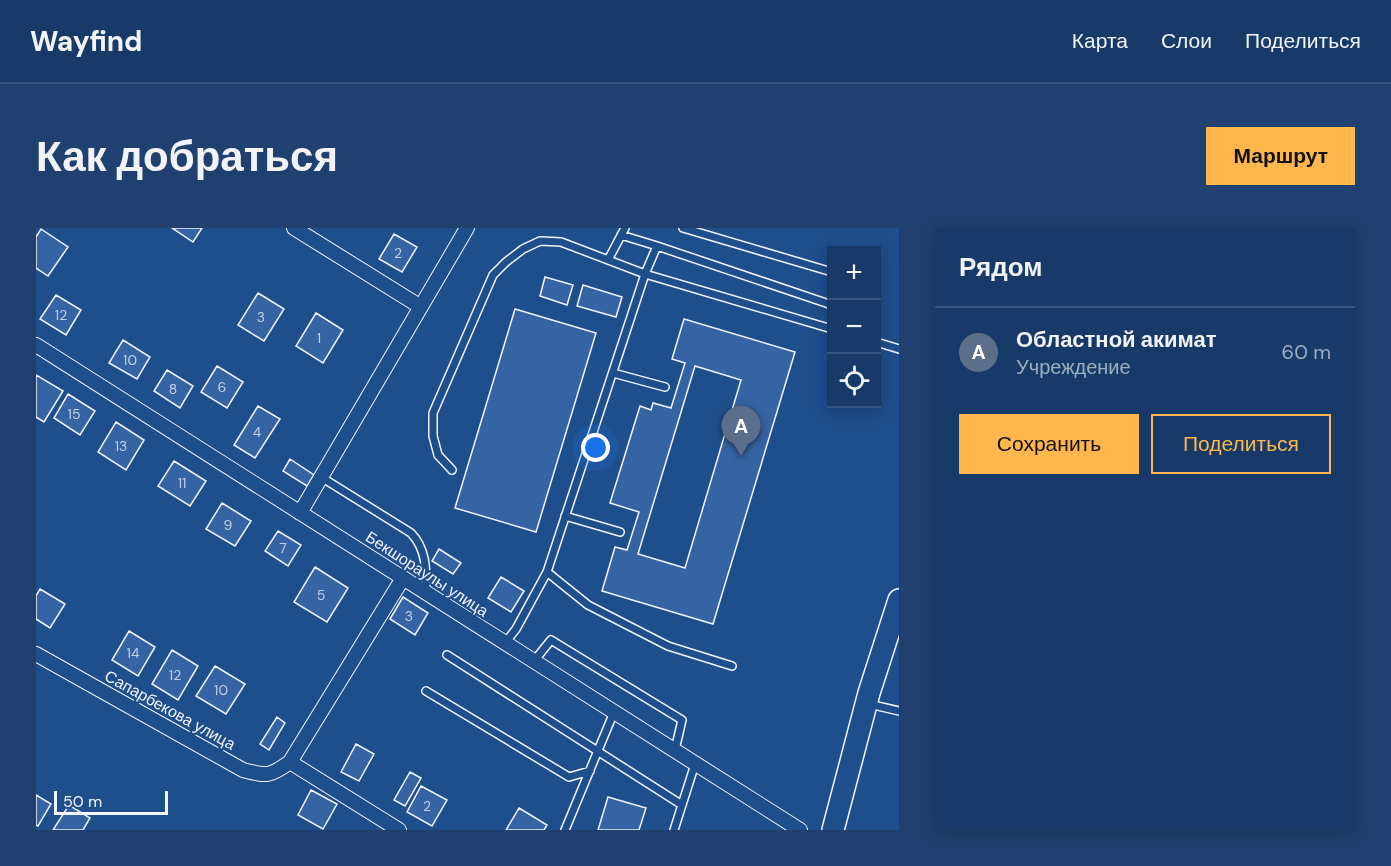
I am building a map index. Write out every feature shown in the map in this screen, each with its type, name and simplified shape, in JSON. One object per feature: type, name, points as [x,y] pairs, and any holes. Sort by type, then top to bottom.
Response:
[{"type":"main road","points":[[833,830],[866,703],[899,600]]},
{"type":"street","points":[[294,228],[421,307]]},
{"type":"street","points":[[314,241],[322,228]]},
{"type":"street","points":[[300,513],[467,228]]},
{"type":"street","name":"Бекшораулы улица","points":[[36,345],[800,830]]},
{"type":"street","points":[[399,830],[290,762],[403,578]]},
{"type":"street","name":"Сапарбекова улица","points":[[36,654],[243,770],[264,775],[275,772],[290,762]]},
{"type":"lane","points":[[683,228],[827,271]]},
{"type":"lane","points":[[608,260],[623,231],[657,246],[827,304]]},
{"type":"lane","points":[[452,470],[438,455],[433,436],[434,413],[493,275],[506,261],[540,241],[561,242],[645,274],[827,328]]},
{"type":"lane","points":[[505,643],[516,629],[547,572],[645,274],[657,246]]},
{"type":"lane","points":[[881,344],[899,349]]},
{"type":"lane","points":[[612,373],[665,387]]},
{"type":"lane","points":[[321,477],[411,533],[423,551],[426,594]]},
{"type":"lane","points":[[565,516],[620,532]]},
{"type":"lane","points":[[547,572],[588,605],[668,646],[732,666]]},
{"type":"lane","points":[[534,661],[551,640],[682,720],[675,750]]},
{"type":"lane","points":[[447,655],[682,804]]},
{"type":"lane","points":[[426,691],[568,777],[590,771]]},
{"type":"lane","points":[[866,703],[899,711]]},
{"type":"lane","points":[[565,830],[614,712]]},
{"type":"lane","points":[[674,830],[695,764]]},
{"type":"building","points":[[172,228],[202,228],[193,242]]},
{"type":"building","points":[[41,229],[68,247],[48,276],[36,268],[36,237]]},
{"type":"building","points":[[394,234],[417,247],[402,272],[379,259]]},
{"type":"building","points":[[545,277],[573,285],[567,305],[540,296]]},
{"type":"building","points":[[583,285],[622,297],[616,317],[577,306]]},
{"type":"building","points":[[258,293],[284,309],[264,341],[238,325]]},
{"type":"building","points":[[56,295],[81,310],[66,335],[40,319]]},
{"type":"building","points":[[515,309],[596,333],[536,532],[455,508]]},
{"type":"building","points":[[316,313],[343,330],[323,363],[296,346]]},
{"type":"building","points":[[684,319],[795,352],[713,624],[602,591],[615,547],[627,550],[639,512],[610,503],[640,406],[651,410],[653,403],[671,408],[685,363],[672,359]],"holes":[[[695,366],[741,380],[685,568],[638,554]]]},
{"type":"building","points":[[123,340],[150,357],[137,379],[109,363]]},
{"type":"building","points":[[217,366],[243,382],[227,408],[201,392]]},
{"type":"building","points":[[167,370],[193,386],[180,408],[154,391]]},
{"type":"building","points":[[36,375],[63,391],[44,422],[36,417]]},
{"type":"building","points":[[68,394],[95,411],[80,435],[54,418]]},
{"type":"building","points":[[258,406],[280,419],[255,458],[234,445]]},
{"type":"building","points":[[116,422],[144,440],[126,470],[98,452]]},
{"type":"building","points":[[290,459],[314,475],[307,486],[283,471]]},
{"type":"building","points":[[174,461],[206,481],[190,506],[158,486]]},
{"type":"building","points":[[222,503],[251,521],[235,546],[206,529]]},
{"type":"building","points":[[278,531],[301,545],[288,566],[265,551]]},
{"type":"building","points":[[439,549],[461,563],[453,574],[432,561]]},
{"type":"building","points":[[315,567],[348,588],[327,622],[294,602]]},
{"type":"building","points":[[501,577],[524,591],[511,612],[488,598]]},
{"type":"building","points":[[40,589],[65,604],[50,628],[36,619],[36,596]]},
{"type":"building","points":[[403,597],[428,613],[415,635],[390,619]]},
{"type":"building","points":[[129,631],[155,647],[138,676],[112,660]]},
{"type":"building","points":[[172,650],[198,666],[178,700],[152,684]]},
{"type":"building","points":[[215,666],[245,684],[226,714],[196,696]]},
{"type":"building","points":[[277,717],[285,723],[269,750],[260,744]]},
{"type":"building","points":[[356,744],[374,754],[359,781],[341,772]]},
{"type":"building","points":[[410,772],[421,778],[405,806],[394,800]]},
{"type":"building","points":[[421,786],[447,800],[432,826],[407,812]]},
{"type":"building","points":[[311,790],[337,804],[323,829],[298,815]]},
{"type":"building","points":[[36,795],[51,804],[38,826],[36,825]]},
{"type":"building","points":[[608,797],[646,808],[639,830],[598,830]]},
{"type":"building","points":[[69,805],[90,818],[83,830],[53,830]]},
{"type":"building","points":[[519,808],[547,825],[544,830],[506,830]]},
{"type":"place","name":"Областной акимат","points":[[741,456]]}]
